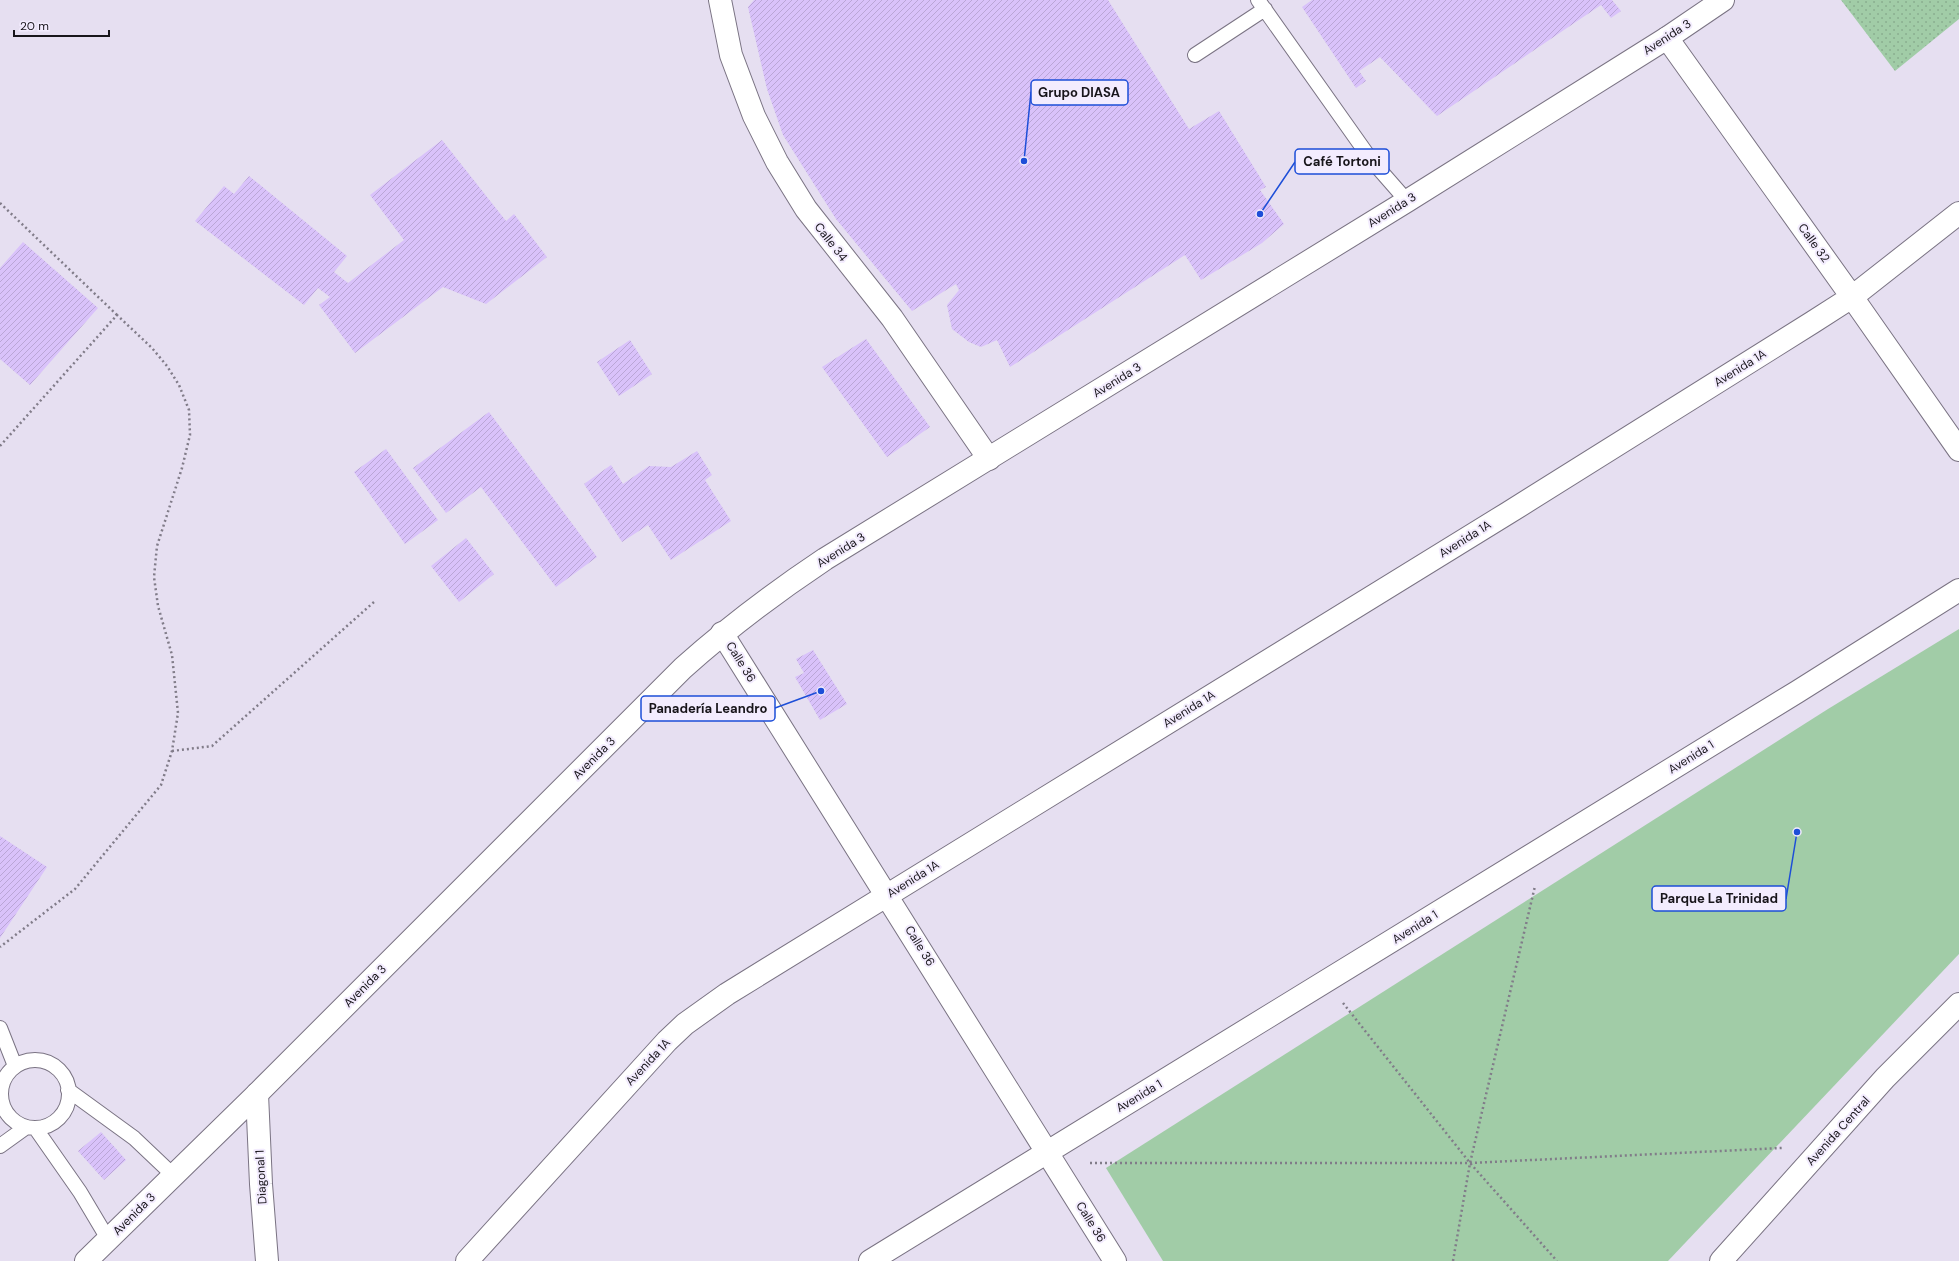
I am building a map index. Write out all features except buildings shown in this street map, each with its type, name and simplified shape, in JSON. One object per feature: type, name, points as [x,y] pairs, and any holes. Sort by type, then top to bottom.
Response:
[{"type":"street","name":"Calle 34","points":[[720,0],[731,55],[754,116],[777,162],[806,209],[892,318],[989,459]]},
{"type":"street","name":"Avenida 3","points":[[86,1261],[257,1094],[683,668],[722,632],[825,559],[1407,201],[1667,38],[1723,0]]},
{"type":"street","name":"Calle 32","points":[[1667,38],[1959,450]]},
{"type":"street","name":"Avenida 1A","points":[[467,1261],[667,1041],[685,1024],[727,994],[1515,509],[1852,297],[1959,213]]},
{"type":"street","name":"Avenida 1","points":[[870,1261],[1797,692],[1959,590]]},
{"type":"street","name":"Calle 36","points":[[722,632],[888,894],[1115,1261]]},
{"type":"street","name":"Avenida Central","points":[[1721,1261],[1885,1078],[1959,1004]]},
{"type":"street","name":"Diagonal 1","points":[[257,1094],[261,1184],[267,1261]]},
{"type":"lane","points":[[1195,55],[1261,5],[1372,161],[1407,201]]},
{"type":"lane","points":[[0,1028],[15,1066]]},
{"type":"lane","points":[[0,1146],[30,1128],[48,1126],[57,1120],[64,1112],[69,1101],[66,1079],[59,1070],[50,1063],[39,1060],[28,1061],[15,1066],[3,1082],[0,1093],[2,1104],[6,1114],[14,1122],[30,1128],[80,1192],[108,1239]]},
{"type":"lane","points":[[68,1090],[134,1138],[173,1175]]},
{"type":"path","points":[[0,203],[152,348],[178,385],[189,410],[190,435],[180,475],[157,546],[154,577],[158,606],[172,655],[178,713],[172,751],[161,785],[75,889],[0,947]]},
{"type":"path","points":[[0,446],[117,315]]},
{"type":"path","points":[[172,751],[212,746],[374,602]]},
{"type":"path","points":[[1453,1261],[1470,1163],[1536,881]]},
{"type":"path","points":[[1343,1003],[1470,1163],[1557,1261]]},
{"type":"path","points":[[1090,1163],[1470,1163],[1782,1148]]},
{"type":"green space","points":[[1841,0],[1959,0],[1959,19],[1895,71]]},
{"type":"green space","points":[[1959,629],[1959,954],[1668,1261],[1163,1261],[1106,1168],[1828,709]]},
{"type":"place","name":"Grupo DIASA","points":[[1024,161]]},
{"type":"place","name":"Café Tortoni","points":[[1260,214]]},
{"type":"place","name":"Panadería Leandro","points":[[821,691]]},
{"type":"place","name":"Parque La Trinidad","points":[[1797,832]]}]
